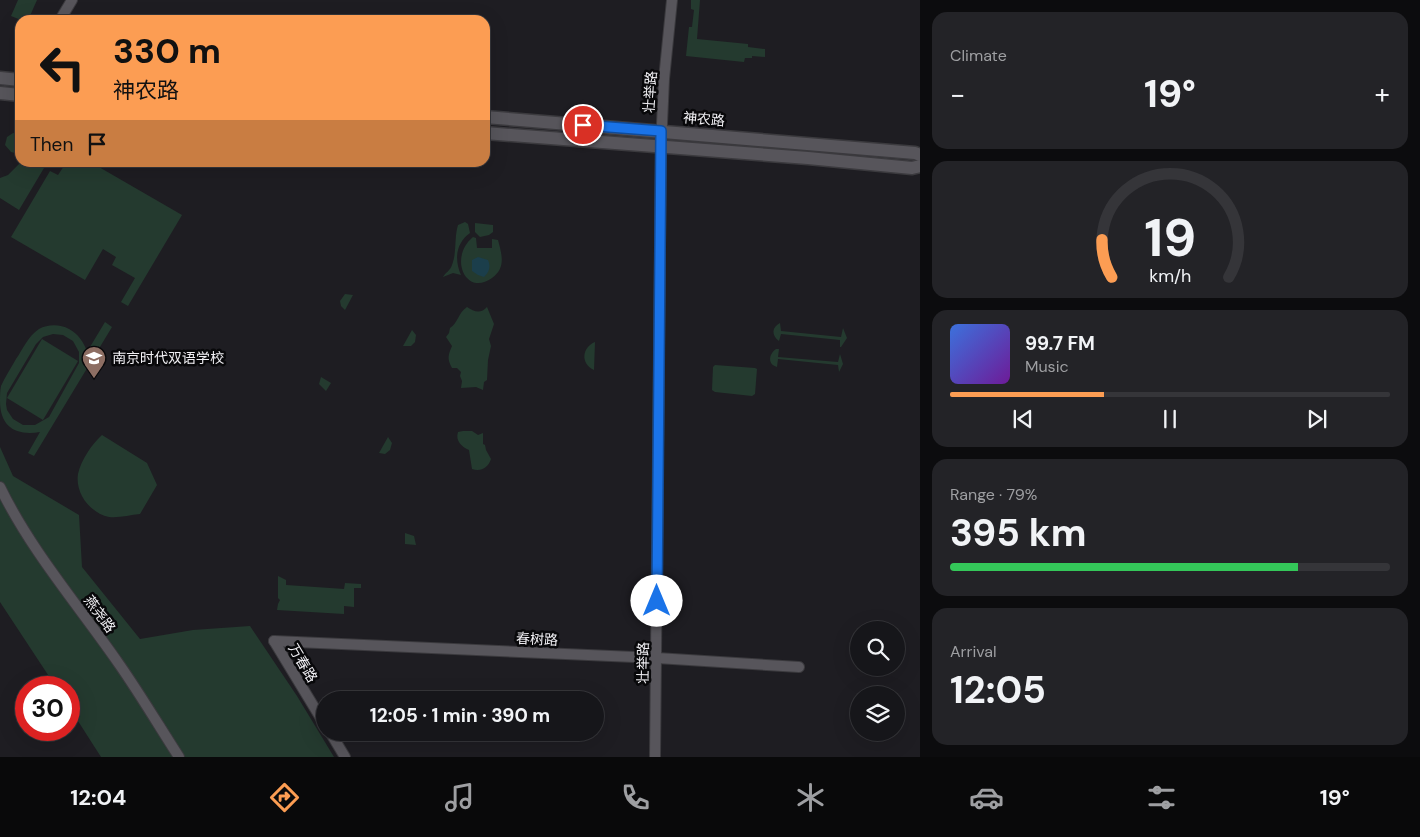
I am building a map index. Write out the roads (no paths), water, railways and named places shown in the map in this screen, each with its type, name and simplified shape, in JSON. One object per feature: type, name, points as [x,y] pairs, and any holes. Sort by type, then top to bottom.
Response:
[{"type":"street","points":[[63,15],[72,0]]},
{"type":"street","name":"壮举路","points":[[655,757],[661,131],[672,0]]},
{"type":"street","points":[[0,78],[15,80]]},
{"type":"street","points":[[0,93],[15,94]]},
{"type":"street","name":"神农路","points":[[490,117],[914,152],[920,155]]},
{"type":"street","points":[[490,133],[912,168],[920,166]]},
{"type":"street","name":"燕尧路","points":[[0,487],[7,502],[36,547],[119,664],[179,757]]},
{"type":"street","name":"春树路","points":[[274,641],[657,658],[799,667]]},
{"type":"street","name":"万春路","points":[[274,641],[316,710]]},
{"type":"street","points":[[335,741],[344,757]]},
{"type":"water","points":[[478,257],[488,260],[489,263],[489,269],[484,277],[472,271],[472,260]]},
{"type":"place","name":"南京时代双语学校","points":[[94,379]]}]
